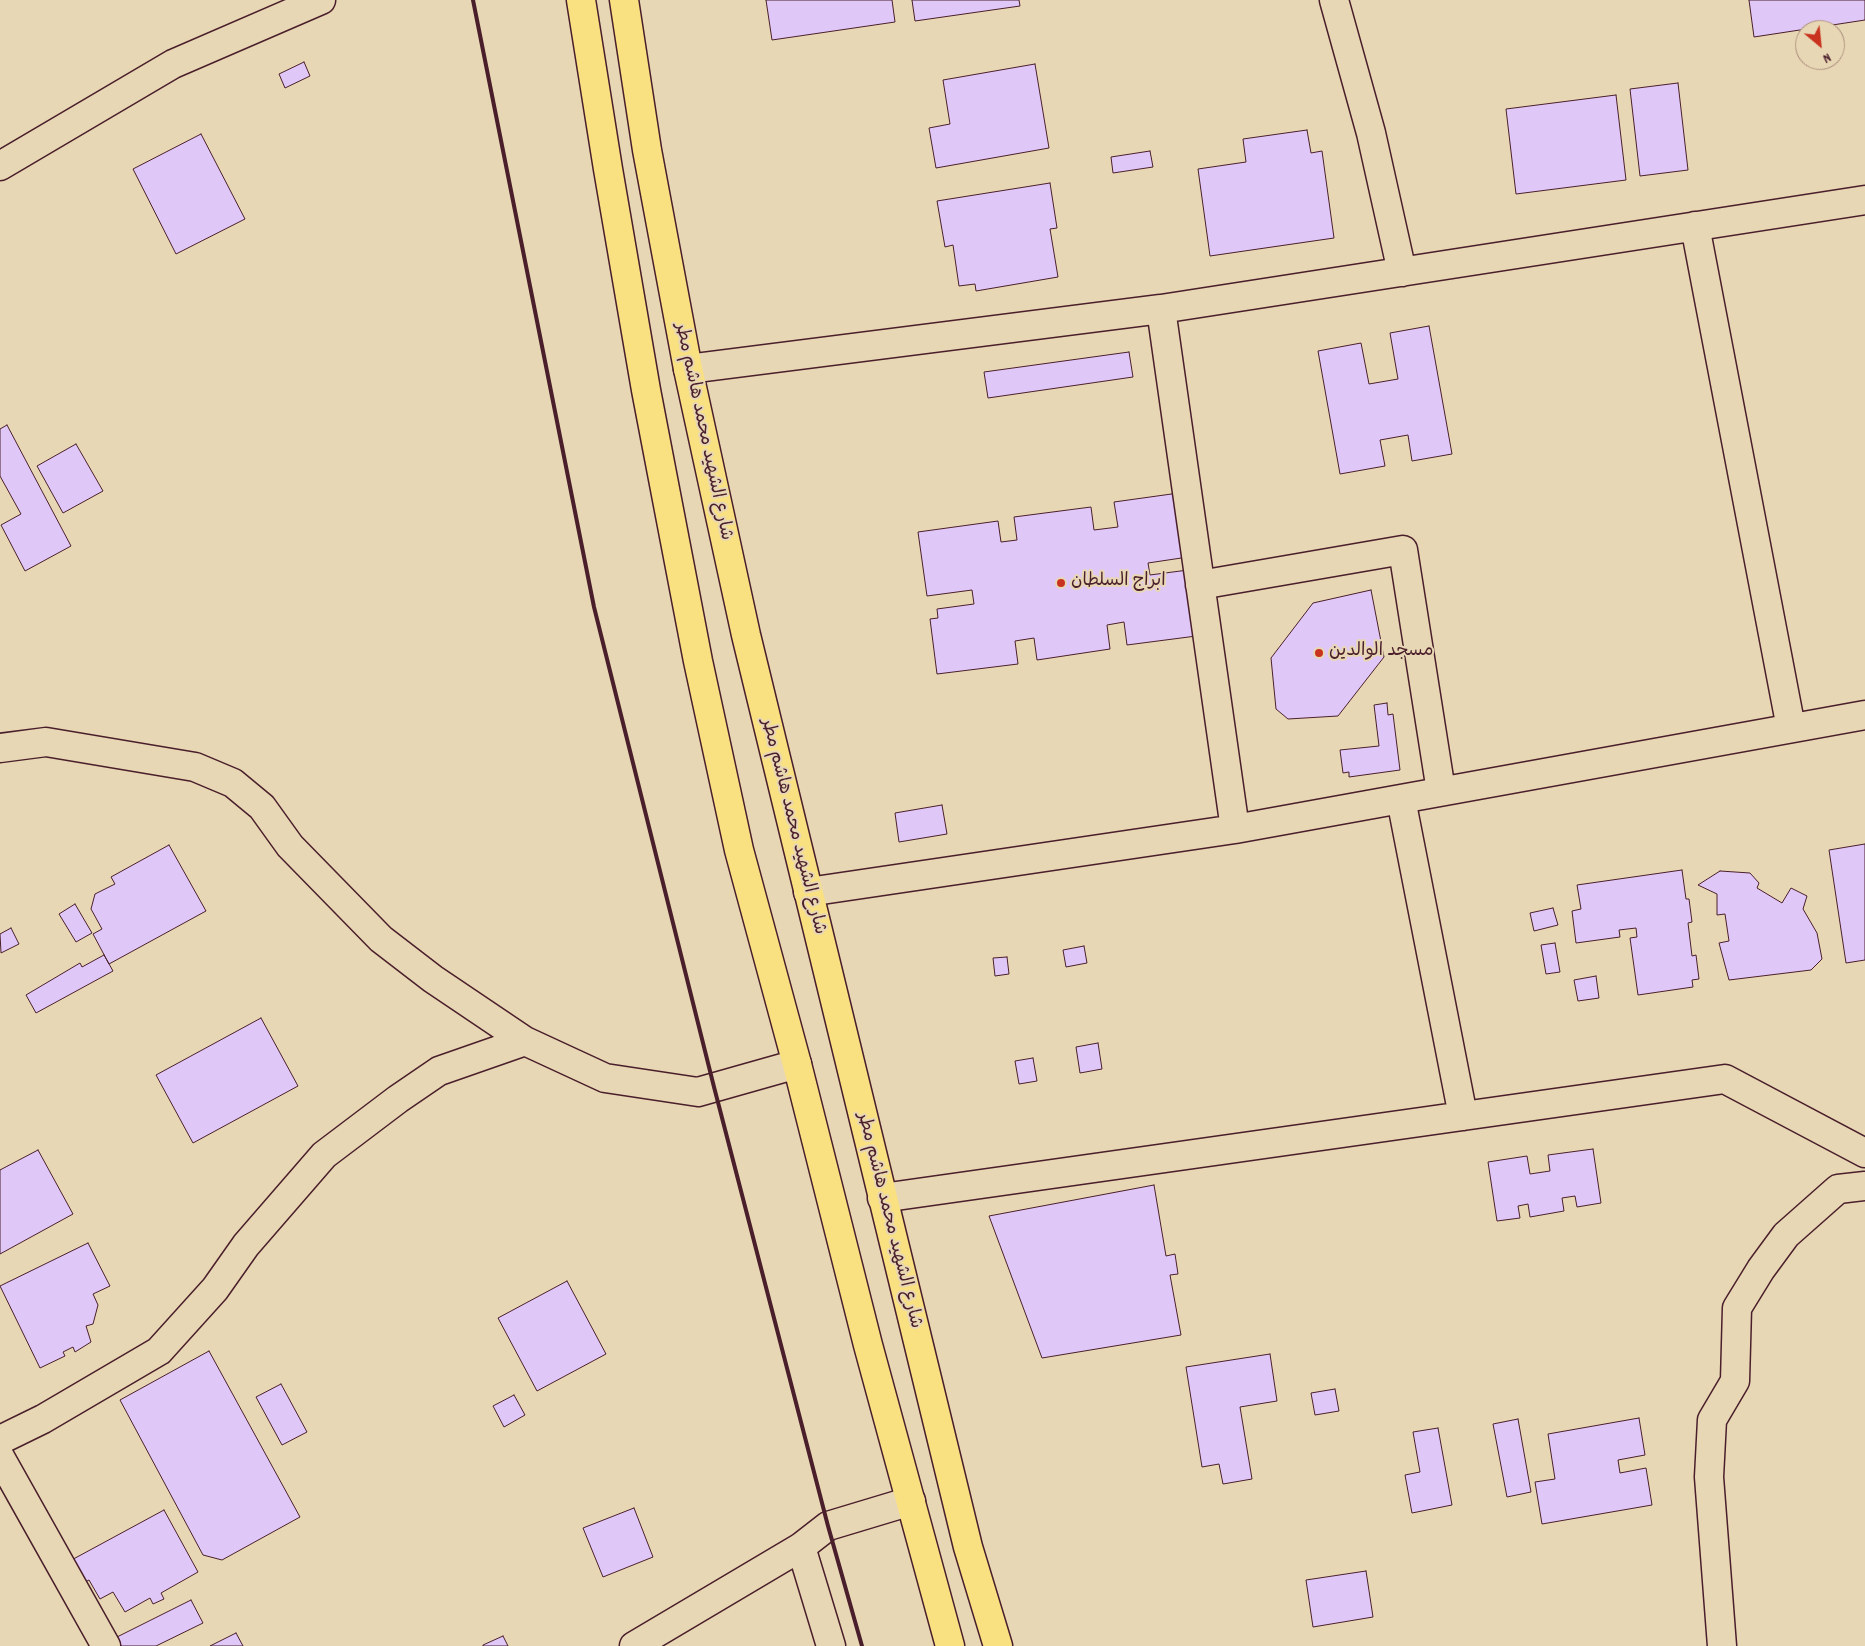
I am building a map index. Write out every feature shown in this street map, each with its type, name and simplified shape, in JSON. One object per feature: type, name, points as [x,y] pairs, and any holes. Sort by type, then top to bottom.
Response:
[{"type":"main road","points":[[581,0],[646,390],[698,661],[739,850],[797,1064],[868,1344],[950,1646]]},
{"type":"main road","name":"شارع الشهيد محمد هاشم مطر","points":[[624,0],[647,150],[688,369],[746,635],[968,1548],[998,1646]]},
{"type":"street","points":[[0,166],[173,64],[321,0]]},
{"type":"street","points":[[1334,0],[1371,133],[1402,272]]},
{"type":"street","points":[[688,369],[1161,308],[1865,200]]},
{"type":"street","points":[[1695,226],[1791,728]]},
{"type":"street","points":[[1161,308],[1235,829]]},
{"type":"street","points":[[1200,585],[1403,550],[1442,791]]},
{"type":"street","points":[[808,892],[1235,829],[1865,715]]},
{"type":"street","points":[[0,748],[46,742],[195,767],[233,783],[262,807],[290,846],[381,939],[432,979],[525,1041],[605,1078],[698,1092],[797,1064]]},
{"type":"street","points":[[1401,799],[1462,1116]]},
{"type":"street","points":[[0,1440],[42,1419],[159,1351],[215,1289],[246,1244],[331,1149],[439,1071],[525,1041]]},
{"type":"street","points":[[882,1198],[1725,1079],[1865,1153]]},
{"type":"street","points":[[1722,1646],[1709,1477],[1712,1420],[1736,1381],[1737,1308],[1761,1269],[1786,1236],[1838,1189],[1865,1186]]},
{"type":"street","points":[[0,1457],[106,1646]]},
{"type":"street","points":[[634,1646],[801,1547],[828,1526],[911,1500]]},
{"type":"street","points":[[801,1547],[831,1646]]},
{"type":"building","points":[[766,0],[892,0],[895,22],[772,40]]},
{"type":"building","points":[[912,0],[1019,0],[1020,6],[915,21]]},
{"type":"building","points":[[1749,0],[1865,0],[1865,20],[1845,23],[1845,20],[1795,20],[1795,31],[1754,37]]},
{"type":"building","points":[[304,62],[310,76],[285,88],[279,74]]},
{"type":"building","points":[[1035,64],[1049,148],[936,168],[929,128],[950,124],[943,80]]},
{"type":"building","points":[[1678,83],[1688,170],[1640,176],[1630,89]]},
{"type":"building","points":[[1616,95],[1626,180],[1516,194],[1506,109]]},
{"type":"building","points":[[1307,130],[1311,153],[1322,151],[1334,238],[1210,256],[1198,169],[1246,162],[1243,139]]},
{"type":"building","points":[[201,134],[245,219],[176,254],[133,169]]},
{"type":"building","points":[[1150,151],[1153,167],[1113,173],[1111,157]]},
{"type":"building","points":[[1050,183],[1057,228],[1050,229],[1058,277],[976,291],[975,284],[959,286],[953,245],[945,247],[937,201]]},
{"type":"building","points":[[1429,326],[1452,454],[1412,461],[1408,435],[1380,440],[1385,466],[1340,474],[1318,351],[1361,343],[1369,384],[1398,379],[1390,333]]},
{"type":"building","points":[[1129,352],[1133,377],[988,398],[984,372]]},
{"type":"building","points":[[7,425],[71,546],[25,571],[1,525],[21,514],[0,476],[0,429]]},
{"type":"building","points":[[76,444],[103,491],[63,513],[37,466]]},
{"type":"building","name":"ابراج السلطان","points":[[1186,492],[1188,557],[1148,563],[1150,575],[1188,570],[1204,635],[1127,645],[1124,622],[1107,625],[1110,649],[1037,660],[1034,638],[1015,641],[1018,664],[937,674],[930,619],[938,618],[937,609],[974,604],[972,590],[927,596],[918,532],[998,521],[1001,542],[1017,540],[1014,517],[1091,507],[1094,530],[1118,527],[1114,502]]},
{"type":"building","points":[[1371,590],[1384,657],[1338,716],[1288,719],[1276,709],[1271,658],[1313,603]]},
{"type":"building","points":[[1387,703],[1388,715],[1393,714],[1400,770],[1349,777],[1349,772],[1343,773],[1340,750],[1379,746],[1374,705]]},
{"type":"building","points":[[942,805],[947,834],[899,842],[895,813]]},
{"type":"building","points":[[1865,844],[1865,960],[1846,963],[1829,850]]},
{"type":"building","points":[[169,845],[206,911],[109,964],[93,934],[102,929],[91,909],[95,894],[115,884],[111,877]]},
{"type":"building","points":[[1682,870],[1686,899],[1689,899],[1692,922],[1688,923],[1692,956],[1696,955],[1699,979],[1692,980],[1693,987],[1638,995],[1630,938],[1637,937],[1636,928],[1619,930],[1620,937],[1576,943],[1572,911],[1581,909],[1577,885]]},
{"type":"building","points":[[1720,871],[1750,873],[1759,883],[1757,888],[1782,903],[1791,888],[1807,896],[1803,909],[1817,933],[1822,959],[1811,970],[1729,980],[1719,943],[1729,941],[1725,914],[1717,915],[1717,894],[1698,885]]},
{"type":"building","points":[[75,904],[92,933],[76,942],[59,914]]},
{"type":"building","points":[[1553,908],[1558,925],[1534,931],[1530,913]]},
{"type":"building","points":[[11,928],[19,944],[1,953],[0,934]]},
{"type":"building","points":[[1555,943],[1560,972],[1546,974],[1541,945]]},
{"type":"building","points":[[1084,946],[1087,963],[1066,967],[1063,950]]},
{"type":"building","points":[[104,955],[113,971],[36,1013],[26,995],[80,963],[82,967]]},
{"type":"building","points":[[1007,957],[1009,974],[995,976],[993,958]]},
{"type":"building","points":[[1596,976],[1599,998],[1578,1001],[1574,980]]},
{"type":"building","points":[[261,1018],[298,1086],[193,1143],[156,1075]]},
{"type":"building","points":[[1098,1043],[1102,1069],[1080,1073],[1076,1047]]},
{"type":"building","points":[[1033,1058],[1037,1081],[1019,1084],[1015,1061]]},
{"type":"building","points":[[1593,1149],[1601,1203],[1577,1207],[1575,1196],[1562,1198],[1564,1211],[1530,1217],[1528,1204],[1518,1206],[1520,1218],[1497,1221],[1488,1162],[1527,1156],[1530,1174],[1550,1171],[1548,1155]]},
{"type":"building","points":[[38,1150],[73,1214],[0,1254],[0,1170]]},
{"type":"building","points":[[1154,1185],[1166,1256],[1175,1254],[1178,1274],[1170,1275],[1181,1335],[1042,1358],[989,1216]]},
{"type":"building","points":[[88,1243],[110,1286],[93,1294],[98,1305],[93,1324],[86,1326],[91,1342],[75,1352],[73,1347],[63,1352],[65,1356],[40,1368],[0,1286]]},
{"type":"building","points":[[567,1281],[606,1354],[537,1391],[498,1318]]},
{"type":"building","points":[[209,1351],[300,1517],[222,1560],[203,1555],[120,1400]]},
{"type":"building","points":[[1270,1354],[1277,1401],[1240,1407],[1252,1479],[1223,1484],[1219,1464],[1202,1467],[1186,1367]]},
{"type":"building","points":[[281,1384],[307,1432],[282,1445],[256,1397]]},
{"type":"building","points":[[1335,1389],[1339,1411],[1315,1415],[1311,1393]]},
{"type":"building","points":[[514,1395],[525,1415],[504,1427],[493,1406]]},
{"type":"building","points":[[1639,1418],[1645,1455],[1618,1460],[1620,1473],[1646,1468],[1652,1505],[1542,1524],[1535,1482],[1555,1479],[1548,1434]]},
{"type":"building","points":[[1518,1419],[1531,1492],[1507,1497],[1493,1424]]},
{"type":"building","points":[[1438,1428],[1452,1505],[1412,1513],[1405,1475],[1420,1472],[1413,1432]]},
{"type":"building","points":[[634,1508],[653,1557],[603,1577],[583,1528]]},
{"type":"building","points":[[164,1510],[198,1572],[161,1593],[164,1599],[153,1604],[150,1598],[125,1612],[113,1592],[100,1599],[89,1580],[79,1585],[66,1563]]},
{"type":"building","points":[[1366,1571],[1373,1617],[1313,1627],[1306,1580]]},
{"type":"building","points":[[191,1600],[203,1623],[156,1646],[121,1646],[117,1637]]},
{"type":"building","points":[[236,1633],[243,1646],[210,1646]]},
{"type":"building","points":[[503,1636],[508,1646],[483,1646],[483,1645]]},
{"type":"railway","points":[[473,0],[594,607],[714,1087],[828,1526],[862,1646]]},
{"type":"place","name":"ابراج السلطان","points":[[1061,583]]},
{"type":"place","name":"مسجد الوالدين","points":[[1319,653]]}]
